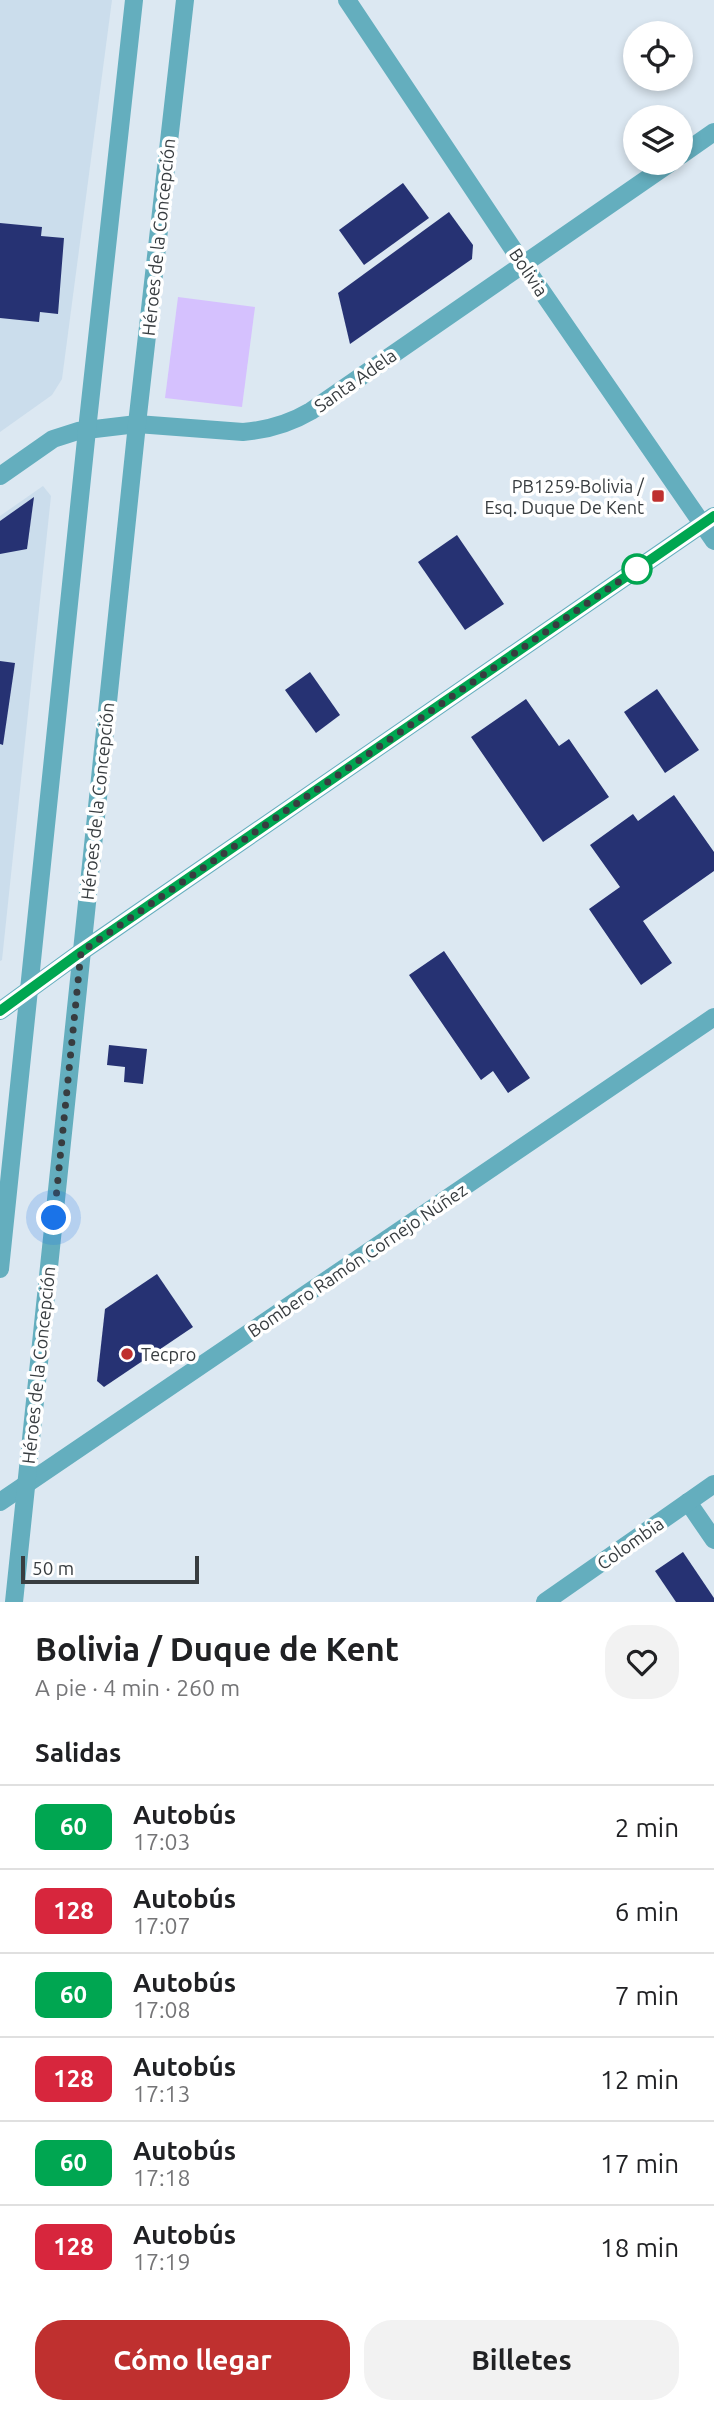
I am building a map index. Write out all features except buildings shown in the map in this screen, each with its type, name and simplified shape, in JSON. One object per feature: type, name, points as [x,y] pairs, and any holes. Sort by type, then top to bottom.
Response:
[{"type":"street","points":[[0,1269],[134,0]]},
{"type":"street","name":"Héroes de la Concepción","points":[[14,1602],[137,424],[185,0]]},
{"type":"street","name":"Bolivia","points":[[347,0],[523,264],[708,520],[714,541]]},
{"type":"street","points":[[693,147],[714,132]]},
{"type":"street","name":"Santa Adela","points":[[0,476],[53,439],[69,433],[137,424],[243,432],[286,424],[311,411],[653,175]]},
{"type":"street","points":[[0,1011],[81,952],[708,520]]},
{"type":"street","name":"Bombero Ramón Cornejo Núñez","points":[[0,1502],[714,1017]]},
{"type":"street","name":"Colombia","points":[[545,1602],[714,1484]]},
{"type":"street","points":[[688,1502],[714,1540]]},
{"type":"shaded area","points":[[0,0],[112,0],[62,379],[52,395],[0,432]]},
{"type":"shaded area","points":[[178,297],[255,307],[242,407],[165,398]]},
{"type":"shaded area","points":[[43,486],[51,496],[0,961],[0,516]]},
{"type":"bus line","name":"60","points":[[0,1011],[81,952],[714,516]]},
{"type":"place","name":"PB1259-Bolivia / Esq. Duque De Kent","points":[[658,496]]},
{"type":"place","name":"Tecpro","points":[[127,1354]]},
{"type":"route","points":[[54,1218],[81,952],[637,569]]}]
